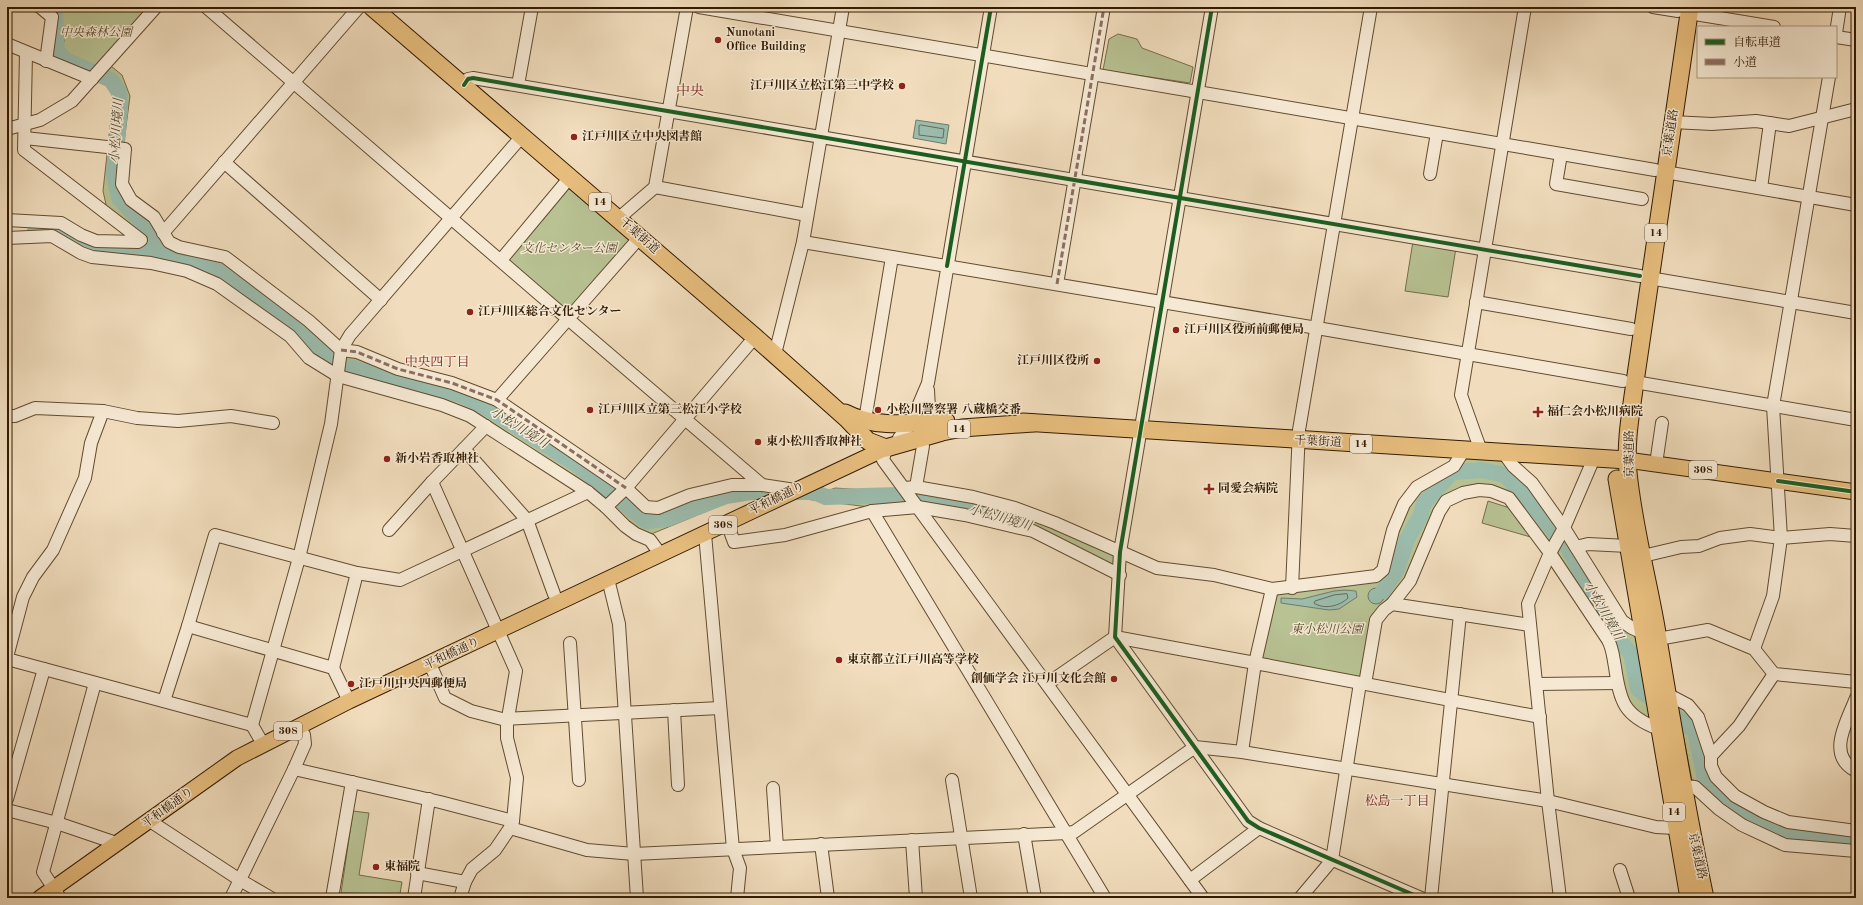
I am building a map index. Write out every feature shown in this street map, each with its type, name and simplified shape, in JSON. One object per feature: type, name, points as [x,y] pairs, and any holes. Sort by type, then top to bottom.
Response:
[{"type":"highway","name":"千葉街道","points":[[372,7],[571,176],[775,354],[825,399],[868,441],[893,443],[919,439],[962,428],[1033,423]]},
{"type":"highway","name":"京葉道路","points":[[1629,382],[1660,171],[1672,122],[1684,9]]},
{"type":"highway","name":"京葉道路","points":[[1660,171],[1662,110],[1684,9]]},
{"type":"highway","name":"京葉道路","points":[[1644,277],[1631,329],[1629,382],[1622,460],[1630,488],[1643,556],[1651,636]]},
{"type":"highway","points":[[825,399],[848,414],[865,420],[884,423],[911,424],[946,421]]},
{"type":"highway","name":"千葉街道","points":[[893,443],[924,427],[946,421],[991,418],[1033,423],[1622,460]]},
{"type":"highway","name":"京葉道路","points":[[1622,460],[1616,472],[1628,546],[1651,636],[1663,695],[1664,729],[1676,828],[1689,898]]},
{"type":"highway","name":"京葉道路","points":[[1664,729],[1683,786],[1706,898]]},
{"type":"main road","name":"平和橋通り","points":[[40,898],[57,894],[116,843],[150,821],[220,770],[263,744],[349,701],[499,632],[893,443]]},
{"type":"main road","name":"308","points":[[1622,460],[1856,492]]},
{"type":"street","points":[[40,7],[52,17],[46,61]]},
{"type":"street","points":[[7,129],[25,125],[52,114],[72,101],[96,76],[156,7]]},
{"type":"street","points":[[206,7],[293,83],[374,150],[684,420],[762,485]]},
{"type":"street","points":[[163,233],[358,7]]},
{"type":"street","points":[[518,85],[532,7]]},
{"type":"street","points":[[619,218],[655,187],[687,7]]},
{"type":"street","points":[[699,7],[982,56],[1198,91],[1856,205]]},
{"type":"street","points":[[775,354],[803,242],[843,7]]},
{"type":"street","points":[[946,421],[936,418],[929,409],[928,383],[991,7]]},
{"type":"street","points":[[1057,284],[1076,180],[1104,7]]},
{"type":"street","points":[[1212,7],[1120,552],[1120,575],[1115,637],[1248,820],[1259,828],[1421,898]]},
{"type":"street","points":[[1292,588],[1298,440],[1371,7]]},
{"type":"street","points":[[1481,451],[1461,395],[1525,7]]},
{"type":"street","points":[[1653,7],[1684,9],[1769,26]]},
{"type":"street","points":[[1837,26],[1840,7]]},
{"type":"street","points":[[1837,37],[1856,40]]},
{"type":"street","points":[[7,44],[46,61],[96,76]]},
{"type":"street","points":[[7,238],[22,229],[61,223],[81,236],[96,241],[138,242],[141,240],[24,150],[26,53]]},
{"type":"street","points":[[464,84],[468,79],[473,78],[518,85],[1856,313]]},
{"type":"street","points":[[1754,649],[1773,596],[1780,538],[1773,406],[1810,197],[1829,78]]},
{"type":"street","points":[[1672,122],[1712,124],[1756,121],[1789,126],[1856,109]]},
{"type":"street","points":[[1761,188],[1770,123]]},
{"type":"street","points":[[1430,174],[1437,133]]},
{"type":"street","points":[[263,744],[252,725],[299,558],[331,424],[339,362],[350,335],[523,135]]},
{"type":"street","points":[[25,138],[125,149],[122,184],[131,200],[154,217],[169,242],[179,247],[225,257],[309,321],[339,362]]},
{"type":"street","points":[[1561,154],[1556,184],[1642,198]]},
{"type":"street","points":[[224,162],[381,300]]},
{"type":"street","points":[[501,260],[571,176]]},
{"type":"street","points":[[655,187],[807,215]]},
{"type":"street","points":[[7,220],[22,229],[52,236],[81,253],[92,257],[151,263],[187,271],[217,284],[290,336],[307,356],[339,362],[470,416],[608,505],[625,526],[636,534],[650,540],[661,554]]},
{"type":"street","points":[[497,400],[640,237]]},
{"type":"street","points":[[803,242],[1856,420]]},
{"type":"street","points":[[865,420],[892,257]]},
{"type":"street","points":[[1476,302],[1631,329]]},
{"type":"street","points":[[608,505],[624,490],[755,337]]},
{"type":"street","points":[[339,362],[357,352],[398,369],[452,384],[497,400],[646,507],[658,508],[690,495],[732,485],[762,485],[795,490]]},
{"type":"street","points":[[928,383],[911,424],[893,443],[884,460],[910,488],[918,507],[1203,898]]},
{"type":"street","points":[[7,416],[15,416],[35,408],[103,411],[137,418],[178,421],[231,416],[273,423]]},
{"type":"street","points":[[103,411],[91,443],[85,478],[53,550],[33,577],[23,597],[7,658],[252,725]]},
{"type":"street","points":[[1656,464],[1662,423]]},
{"type":"street","points":[[389,530],[432,482],[486,426]]},
{"type":"street","points":[[910,488],[923,446],[919,439]]},
{"type":"street","points":[[464,449],[526,520],[554,594]]},
{"type":"street","points":[[910,488],[973,497],[1016,508],[1157,568],[1214,575],[1272,589],[1292,588],[1376,576],[1383,570],[1393,530],[1404,504],[1417,487],[1454,466],[1464,450]]},
{"type":"street","points":[[1503,452],[1512,466],[1532,483],[1576,548],[1622,621],[1632,628],[1651,636],[1708,630],[1754,649],[1774,674],[1856,682]]},
{"type":"street","points":[[1560,898],[1548,800],[1528,604],[1563,530],[1594,458]]},
{"type":"street","points":[[432,482],[516,672],[508,720],[507,738],[517,778],[512,824],[495,850],[472,869],[465,882],[460,898]]},
{"type":"street","points":[[1300,898],[1332,860],[1347,769],[1376,620],[1384,610],[1392,604],[1410,581],[1439,512],[1446,501],[1463,493],[1479,490],[1491,491],[1509,498],[1552,551],[1612,648],[1617,683],[1620,696],[1626,710],[1640,721],[1664,729]]},
{"type":"street","points":[[164,702],[215,535],[357,573],[400,580],[588,492]]},
{"type":"street","points":[[727,523],[734,542],[785,535],[872,511],[918,507],[965,515],[1033,531],[1120,575]]},
{"type":"street","points":[[872,511],[1105,898]]},
{"type":"street","points":[[705,534],[733,849],[740,868],[737,898]]},
{"type":"street","points":[[1643,556],[1681,547],[1699,546],[1720,538],[1750,534],[1780,538],[1830,534],[1856,536]]},
{"type":"street","points":[[1576,548],[1588,544],[1628,546]]},
{"type":"street","points":[[349,701],[333,668],[357,573]]},
{"type":"street","points":[[608,579],[619,624],[637,898]]},
{"type":"street","points":[[1242,752],[1256,663],[1272,589]]},
{"type":"street","points":[[1392,604],[1530,625]]},
{"type":"street","points":[[1431,898],[1460,614]]},
{"type":"street","points":[[188,626],[333,668]]},
{"type":"street","points":[[1048,684],[1115,637],[1540,717]]},
{"type":"street","points":[[570,643],[579,780]]},
{"type":"street","points":[[430,664],[445,698],[471,711],[508,720],[625,712],[720,708]]},
{"type":"street","points":[[7,799],[44,669]]},
{"type":"street","points":[[1711,756],[1738,726],[1774,674]]},
{"type":"street","points":[[57,894],[43,872],[95,683]]},
{"type":"street","points":[[1537,684],[1617,683]]},
{"type":"street","points":[[1663,695],[1688,705],[1698,717],[1711,756],[1711,766],[1716,778],[1735,796],[1764,812],[1788,822],[1856,831]]},
{"type":"street","points":[[1856,698],[1842,728],[1841,750],[1842,758],[1848,766],[1856,770]]},
{"type":"street","points":[[674,710],[678,785]]},
{"type":"street","points":[[231,898],[294,769],[306,739],[299,726]]},
{"type":"street","points":[[294,769],[429,799],[512,824],[587,850],[634,854],[1074,832],[1195,747],[1242,752],[1443,785],[1548,800],[1656,826],[1676,828]]},
{"type":"street","points":[[952,780],[971,898]]},
{"type":"street","points":[[332,898],[352,782]]},
{"type":"street","points":[[1683,786],[1695,787],[1719,809],[1742,825],[1785,845],[1856,851]]},
{"type":"street","points":[[773,788],[777,847]]},
{"type":"street","points":[[414,898],[429,799]]},
{"type":"street","points":[[7,810],[57,823],[116,843]]},
{"type":"street","points":[[150,821],[240,880],[271,898]]},
{"type":"street","points":[[1190,880],[1259,828]]},
{"type":"street","points":[[1024,834],[1035,898]]},
{"type":"street","points":[[912,840],[916,898]]},
{"type":"street","points":[[821,844],[828,898]]},
{"type":"street","points":[[1620,870],[1629,898]]},
{"type":"street","points":[[418,873],[465,882]]},
{"type":"green space","name":"中央森林公園","points":[[41,7],[60,7],[64,42],[61,7],[154,7],[106,62],[122,75],[130,96],[119,180],[151,219],[157,233],[224,259],[335,349],[496,401],[644,509],[734,487],[768,489],[763,496],[729,502],[649,535],[638,531],[487,424],[341,374],[317,362],[215,279],[92,254],[102,245],[143,245],[107,209],[103,191],[114,90],[98,79],[48,59],[53,17]]},
{"type":"green space","points":[[1118,34],[1137,39],[1142,48],[1193,67],[1190,83],[1103,70],[1109,39]]},
{"type":"green space","name":"文化センター公園","points":[[570,181],[636,237],[568,315],[504,260]]},
{"type":"green space","points":[[1413,241],[1456,248],[1448,297],[1405,291]]},
{"type":"green space","name":"東小松川公園","points":[[1464,450],[1503,452],[1532,483],[1614,607],[1643,633],[1659,729],[1632,716],[1612,648],[1516,507],[1491,491],[1446,501],[1410,581],[1384,610],[1365,684],[1256,663],[1272,589],[1376,576],[1404,504],[1454,466]]},
{"type":"green space","points":[[835,488],[897,492],[909,507],[885,509],[805,499]]},
{"type":"green space","points":[[908,491],[973,498],[1118,553],[1118,571],[1034,530],[920,505]]},
{"type":"green space","points":[[1488,501],[1513,509],[1534,538],[1482,523]]},
{"type":"green space","points":[[1677,705],[1688,711],[1701,733],[1707,770],[1713,782],[1733,800],[1787,826],[1856,833],[1856,848],[1785,841],[1720,807],[1694,780],[1692,780]]},
{"type":"green space","points":[[353,811],[369,813],[359,875],[402,882],[400,894],[341,893]]},
{"type":"water","points":[[916,120],[949,125],[946,144],[913,138]]},
{"type":"water","points":[[1373,588],[1379,588],[1384,593],[1382,602],[1379,604],[1373,604],[1368,599],[1368,593]]},
{"type":"water","points":[[1334,591],[1356,591],[1357,597],[1339,609],[1329,610],[1281,603],[1281,598],[1302,599]]},
{"type":"waterway","name":"小松川境川","points":[[50,9],[55,14],[57,51],[66,60],[111,80],[119,92],[120,110],[114,174],[119,198],[148,230],[164,253]]},
{"type":"waterway","name":"小松川境川","points":[[35,231],[56,231],[74,236],[101,250],[134,250],[164,253],[224,273],[314,344],[333,363],[461,395],[485,407],[576,464],[646,521],[667,519],[726,496],[751,492],[814,492],[826,497],[900,495]]},
{"type":"waterway","name":"小松川境川","points":[[1383,591],[1397,569],[1407,539],[1420,517],[1424,503],[1452,472],[1482,470],[1505,475],[1568,548],[1614,635],[1631,654],[1638,689],[1695,731],[1705,779],[1728,803],[1757,819],[1788,831],[1856,839]]},
{"type":"waterway","name":"小松川境川","points":[[919,496],[931,496],[990,517]]},
{"type":"marked path","points":[[1057,284],[1104,7]]},
{"type":"marked path","points":[[341,350],[357,352],[398,369],[452,383],[497,400],[626,488]]},
{"type":"cycle path","points":[[947,266],[991,7]]},
{"type":"cycle path","points":[[1212,7],[1120,552],[1115,637],[1248,821],[1259,828],[1421,898]]},
{"type":"cycle path","points":[[464,85],[468,79],[473,78],[1640,276]]},
{"type":"cycle path","points":[[1778,481],[1856,492]]},
{"type":"place","name":"Nunotani Office Building","points":[[718,40]]},
{"type":"place","name":"江戸川区立松江第三中学校","points":[[902,86]]},
{"type":"place","name":"江戸川区立中央図書館","points":[[574,137]]},
{"type":"place","name":"江戸川区総合文化センター","points":[[470,312]]},
{"type":"place","name":"江戸川区役所前郵便局","points":[[1176,330]]},
{"type":"place","name":"江戸川区役所","points":[[1097,361]]},
{"type":"place","name":"江戸川区立第三松江小学校","points":[[590,410]]},
{"type":"place","name":"小松川警察署 八蔵橋交番","points":[[878,410]]},
{"type":"place","name":"福仁会小松川病院","points":[[1538,412]]},
{"type":"place","name":"東小松川香取神社","points":[[758,442]]},
{"type":"place","name":"新小岩香取神社","points":[[387,459]]},
{"type":"place","name":"同愛会病院","points":[[1209,489]]},
{"type":"place","name":"東京都立江戸川高等学校","points":[[839,660]]},
{"type":"place","name":"創価学会 江戸川文化会館","points":[[1114,679]]},
{"type":"place","name":"江戸川中央四郵便局","points":[[351,684]]},
{"type":"place","name":"東福院","points":[[376,867]]},
{"type":"district","name":"中央","points":[[690,91]]},
{"type":"district","name":"中央四丁目","points":[[437,362]]},
{"type":"district","name":"松島一丁目","points":[[1397,801]]}]
